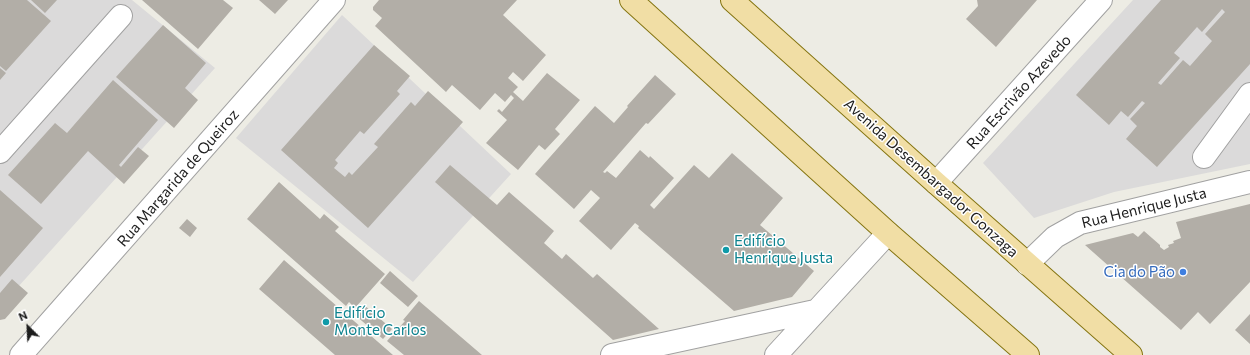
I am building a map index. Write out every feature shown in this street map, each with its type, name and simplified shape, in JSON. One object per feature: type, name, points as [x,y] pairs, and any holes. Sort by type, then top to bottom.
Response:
[{"type":"main road","points":[[631,0],[888,233],[1028,355]]},
{"type":"main road","name":"Avenida Desembargador Gonzaga","points":[[732,0],[1131,355]]},
{"type":"street","name":"Rua Margarida de Queiroz","points":[[21,355],[334,0]]},
{"type":"street","name":"Rua Escrivão Azevedo","points":[[936,183],[1102,0]]},
{"type":"street","points":[[0,152],[121,16]]},
{"type":"street","points":[[1204,157],[1250,94]]},
{"type":"street","name":"Rua Henrique Justa","points":[[1027,264],[1055,237],[1080,223],[1250,182]]},
{"type":"street","points":[[776,355],[888,233]]},
{"type":"street","points":[[612,355],[815,312]]},
{"type":"shaded area","points":[[0,0],[132,0],[215,68],[0,307]]},
{"type":"shaded area","points":[[1133,0],[1250,0],[1250,164],[1114,192],[1034,218],[983,163]]},
{"type":"shaded area","points":[[342,15],[511,174],[413,282],[236,138]]},
{"type":"building","points":[[0,0],[27,0],[51,21],[6,71],[0,66]]},
{"type":"building","points":[[31,0],[57,0],[45,13]]},
{"type":"building","points":[[142,0],[223,0],[233,8],[198,49]]},
{"type":"building","points":[[259,0],[288,0],[275,14]]},
{"type":"building","points":[[379,0],[517,0],[503,15],[546,55],[523,81],[513,72],[508,78],[518,87],[513,92],[523,101],[547,73],[580,100],[555,129],[560,134],[545,150],[539,145],[518,170],[486,143],[507,120],[497,111],[499,109],[502,112],[514,98],[511,95],[505,102],[495,93],[480,110],[452,85],[446,92],[375,26],[382,18],[373,10],[373,7]]},
{"type":"building","points":[[977,0],[1037,0],[996,47],[966,19],[978,6]]},
{"type":"building","points":[[1161,0],[1250,0],[1250,64],[1157,167],[1126,139],[1137,126],[1130,119],[1145,103],[1142,101],[1128,117],[1121,111],[1109,125],[1076,95]],"holes":[[[1222,9],[1225,12],[1205,34],[1212,41],[1190,66],[1183,60],[1161,85],[1158,83],[1180,58],[1174,53],[1197,27],[1202,32]]]},
{"type":"building","points":[[163,25],[206,63],[185,88],[198,100],[174,128],[116,77]]},
{"type":"building","points":[[374,45],[410,76],[397,91],[400,94],[364,134],[360,131],[335,160],[338,163],[334,168],[345,177],[349,172],[352,175],[378,147],[374,144],[411,102],[415,106],[428,91],[463,122],[368,228],[281,150]]},
{"type":"building","points":[[0,68],[6,73],[0,80]]},
{"type":"building","points":[[655,75],[676,94],[648,124],[646,123],[603,172],[605,173],[607,171],[616,178],[640,150],[649,158],[650,156],[674,178],[650,205],[654,209],[694,165],[709,178],[732,153],[783,198],[760,225],[814,271],[792,297],[734,311],[638,228],[639,226],[635,223],[611,250],[579,221],[600,198],[591,190],[574,209],[535,174],[595,106],[614,123]]},
{"type":"building","points":[[113,80],[158,120],[119,165],[121,167],[138,147],[149,156],[124,184],[88,151],[41,204],[8,175],[55,123],[67,133]]},
{"type":"building","points":[[450,165],[497,205],[509,192],[554,231],[544,243],[562,259],[566,254],[593,278],[597,274],[659,329],[613,340],[435,182]]},
{"type":"building","points":[[279,182],[320,219],[324,214],[339,227],[335,231],[385,274],[355,308],[349,302],[346,306],[247,219]]},
{"type":"building","points":[[0,190],[43,228],[0,277]]},
{"type":"building","name":"Cia do Pão","points":[[1250,204],[1250,282],[1210,324],[1198,312],[1181,330],[1085,245],[1133,233],[1138,237],[1144,231],[1164,250],[1169,247],[1168,245],[1174,243],[1173,241],[1181,238],[1176,222]]},
{"type":"building","points":[[187,219],[197,228],[190,237],[179,228]]},
{"type":"building","name":"Edifício Monte Carlos","points":[[284,260],[393,355],[335,355],[259,289]]},
{"type":"building","points":[[390,271],[418,296],[408,307],[380,283]]},
{"type":"building","points":[[12,279],[28,293],[5,319],[0,320],[0,293]]},
{"type":"building","points":[[419,301],[482,355],[404,355],[387,341],[405,321],[403,320]]},
{"type":"building","points":[[364,305],[392,329],[383,339],[355,315]]},
{"type":"building","points":[[1250,314],[1250,344],[1235,330]]},
{"type":"place","name":"Edifício Henrique Justa","points":[[726,250]]},
{"type":"place","name":"Cia do Pão","points":[[1183,272]]},
{"type":"place","name":"Edifício Monte Carlos","points":[[326,322]]}]
